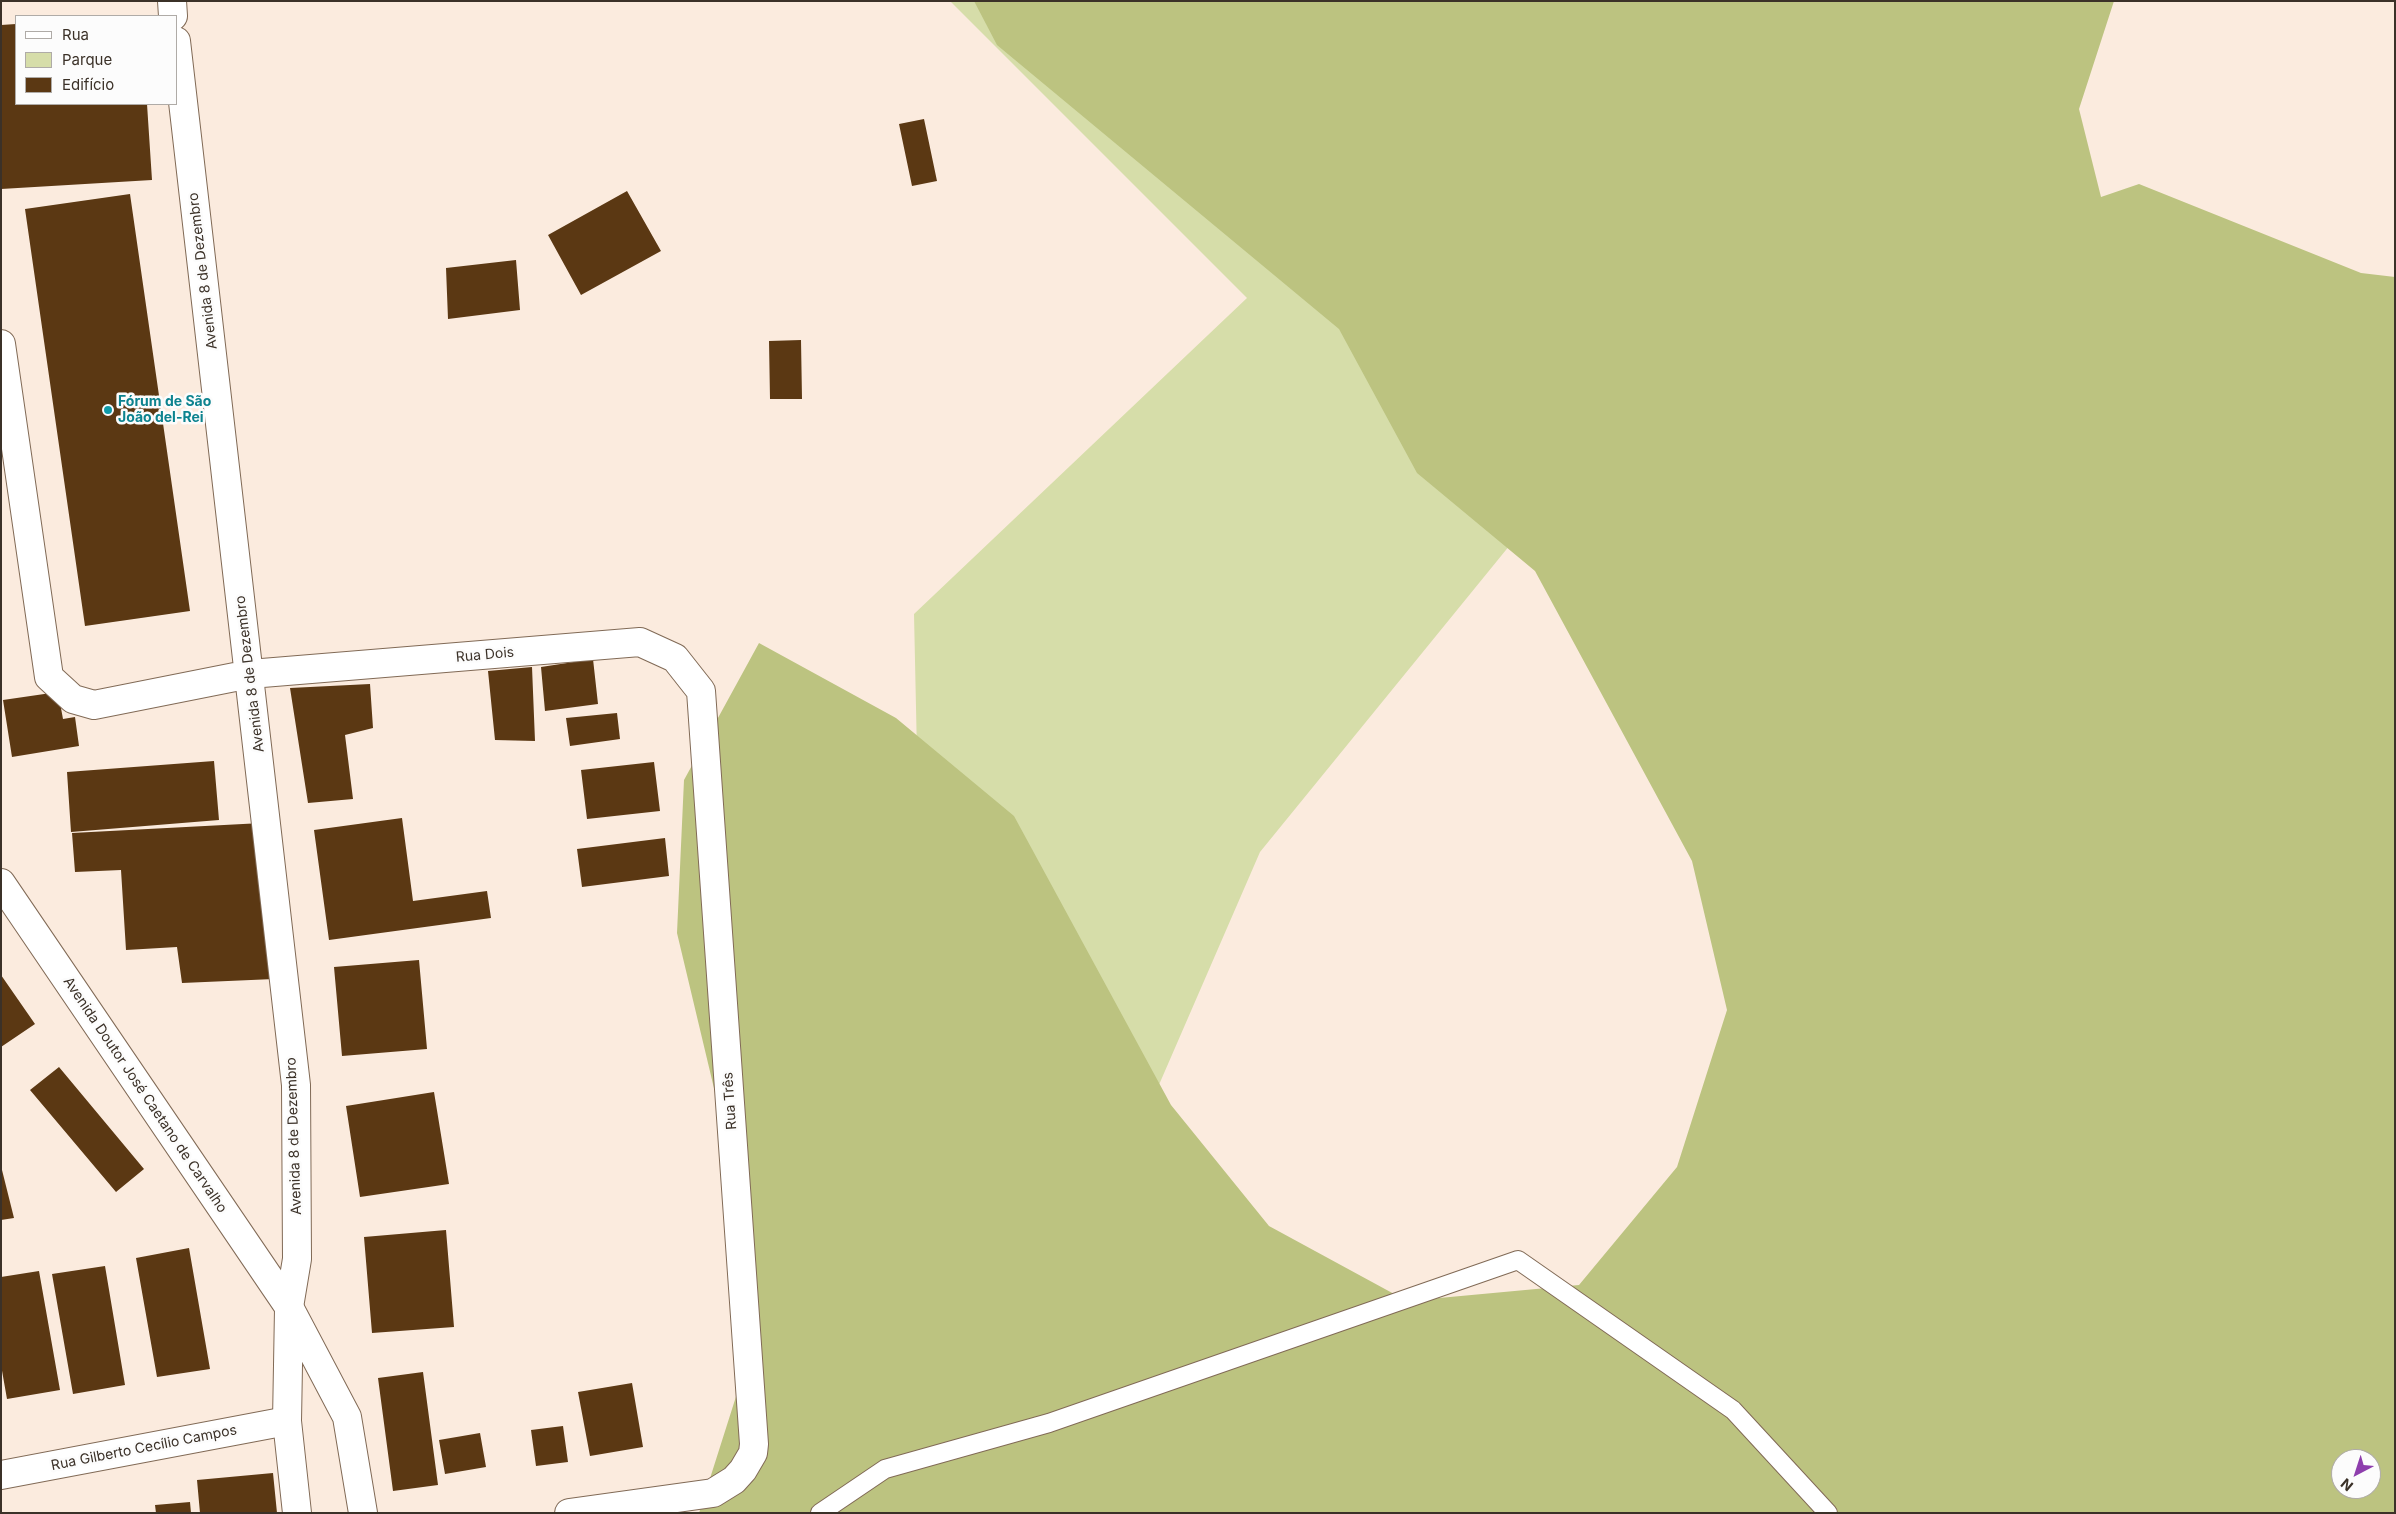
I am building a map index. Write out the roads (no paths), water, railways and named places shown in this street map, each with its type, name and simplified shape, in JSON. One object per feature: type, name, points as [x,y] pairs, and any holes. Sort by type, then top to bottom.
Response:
[{"type":"street","points":[[172,1],[173,15]]},
{"type":"street","name":"Avenida 8 de Dezembro","points":[[178,58],[296,1085],[297,1259],[289,1308],[287,1421],[297,1513]]},
{"type":"street","name":"Rua Dois","points":[[1,344],[49,677],[73,699],[94,705],[250,674],[640,642],[675,658],[701,691]]},
{"type":"street","name":"Rua Três","points":[[569,1513],[713,1493],[734,1480],[743,1470],[753,1453],[754,1444],[701,691]]},
{"type":"street","name":"Avenida Doutor José Caetano de Carvalho","points":[[1,883],[289,1308]]},
{"type":"street","points":[[289,1308],[347,1417],[363,1513]]},
{"type":"street","name":"Rua Gilberto Cecílio Campos","points":[[1,1475],[287,1421]]},
{"type":"lane","points":[[820,1513],[885,1469],[1049,1423],[1518,1260],[1733,1410],[1828,1513]]},
{"type":"place","name":"Fórum de São João del-Rei","points":[[108,410]]}]
